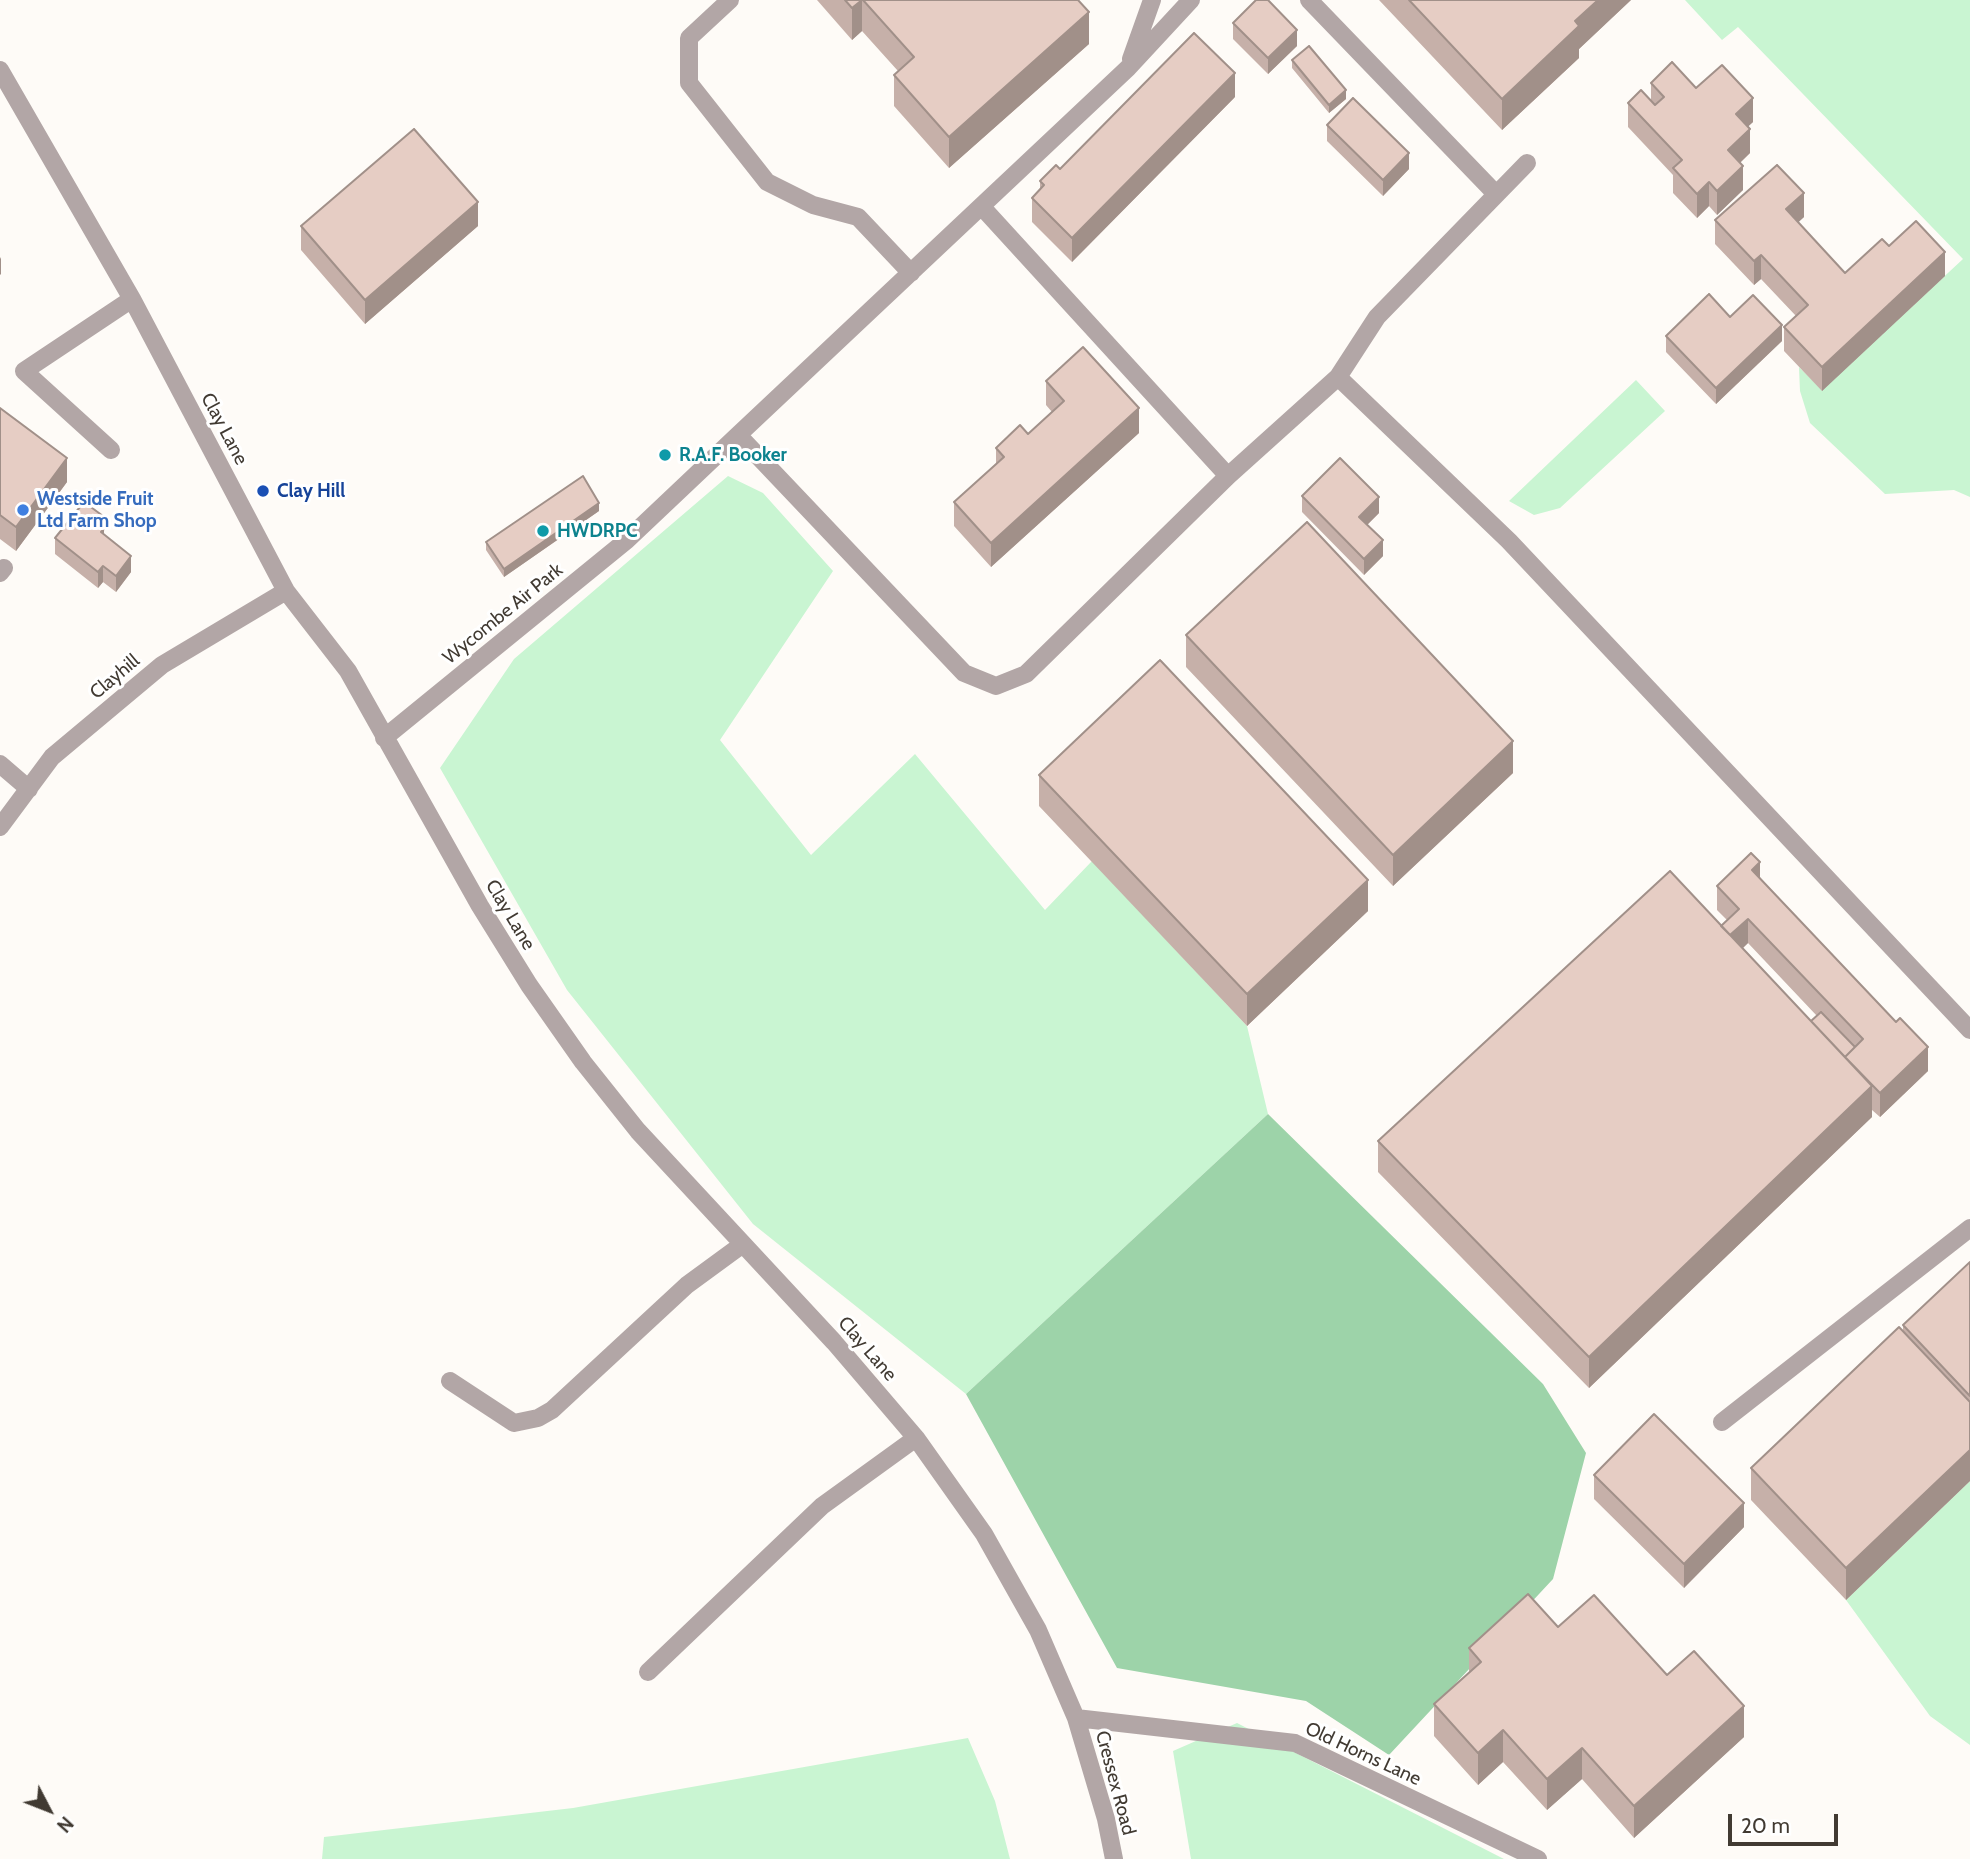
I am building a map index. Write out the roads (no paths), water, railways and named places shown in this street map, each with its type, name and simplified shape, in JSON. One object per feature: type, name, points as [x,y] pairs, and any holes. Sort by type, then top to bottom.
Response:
[{"type":"street","points":[[730,0],[689,38],[690,83],[767,181],[813,205],[858,217],[911,273]]},
{"type":"street","points":[[1128,68],[1152,0]]},
{"type":"street","name":"Wycombe Air Park","points":[[384,738],[626,540],[1128,68],[1191,0]]},
{"type":"street","points":[[1309,0],[1496,194]]},
{"type":"street","name":"Clay Lane","points":[[0,70],[132,299],[286,591],[348,671],[480,906],[575,1051],[638,1131],[834,1342],[916,1438],[991,1546],[1038,1630],[1076,1718]]},
{"type":"street","points":[[738,435],[964,673],[996,686],[1026,674],[1228,476],[1338,377],[1377,317],[1527,163]]},
{"type":"street","points":[[982,207],[1228,476]]},
{"type":"street","points":[[111,450],[24,371],[132,299]]},
{"type":"street","points":[[1338,377],[1509,541],[1970,1030]]},
{"type":"street","name":"Clayhill","points":[[0,827],[52,757],[162,665],[286,591]]},
{"type":"street","points":[[0,764],[29,789]]},
{"type":"street","points":[[1722,1422],[1970,1228]]},
{"type":"street","points":[[450,1381],[514,1423],[538,1418],[552,1410],[687,1285],[743,1244]]},
{"type":"street","points":[[648,1672],[822,1506],[916,1438]]},
{"type":"street","name":"Cressex Road","points":[[1076,1718],[1106,1819],[1114,1859]]},
{"type":"street","name":"Old Horns Lane","points":[[1076,1718],[1295,1743],[1538,1859]]},
{"type":"place","name":"R.A.F. Booker","points":[[665,455]]},
{"type":"place","name":"Clay Hill","points":[[263,491]]},
{"type":"place","name":"Westside Fruit Ltd Farm Shop","points":[[23,510]]},
{"type":"place","name":"HWDRPC","points":[[543,531]]}]
